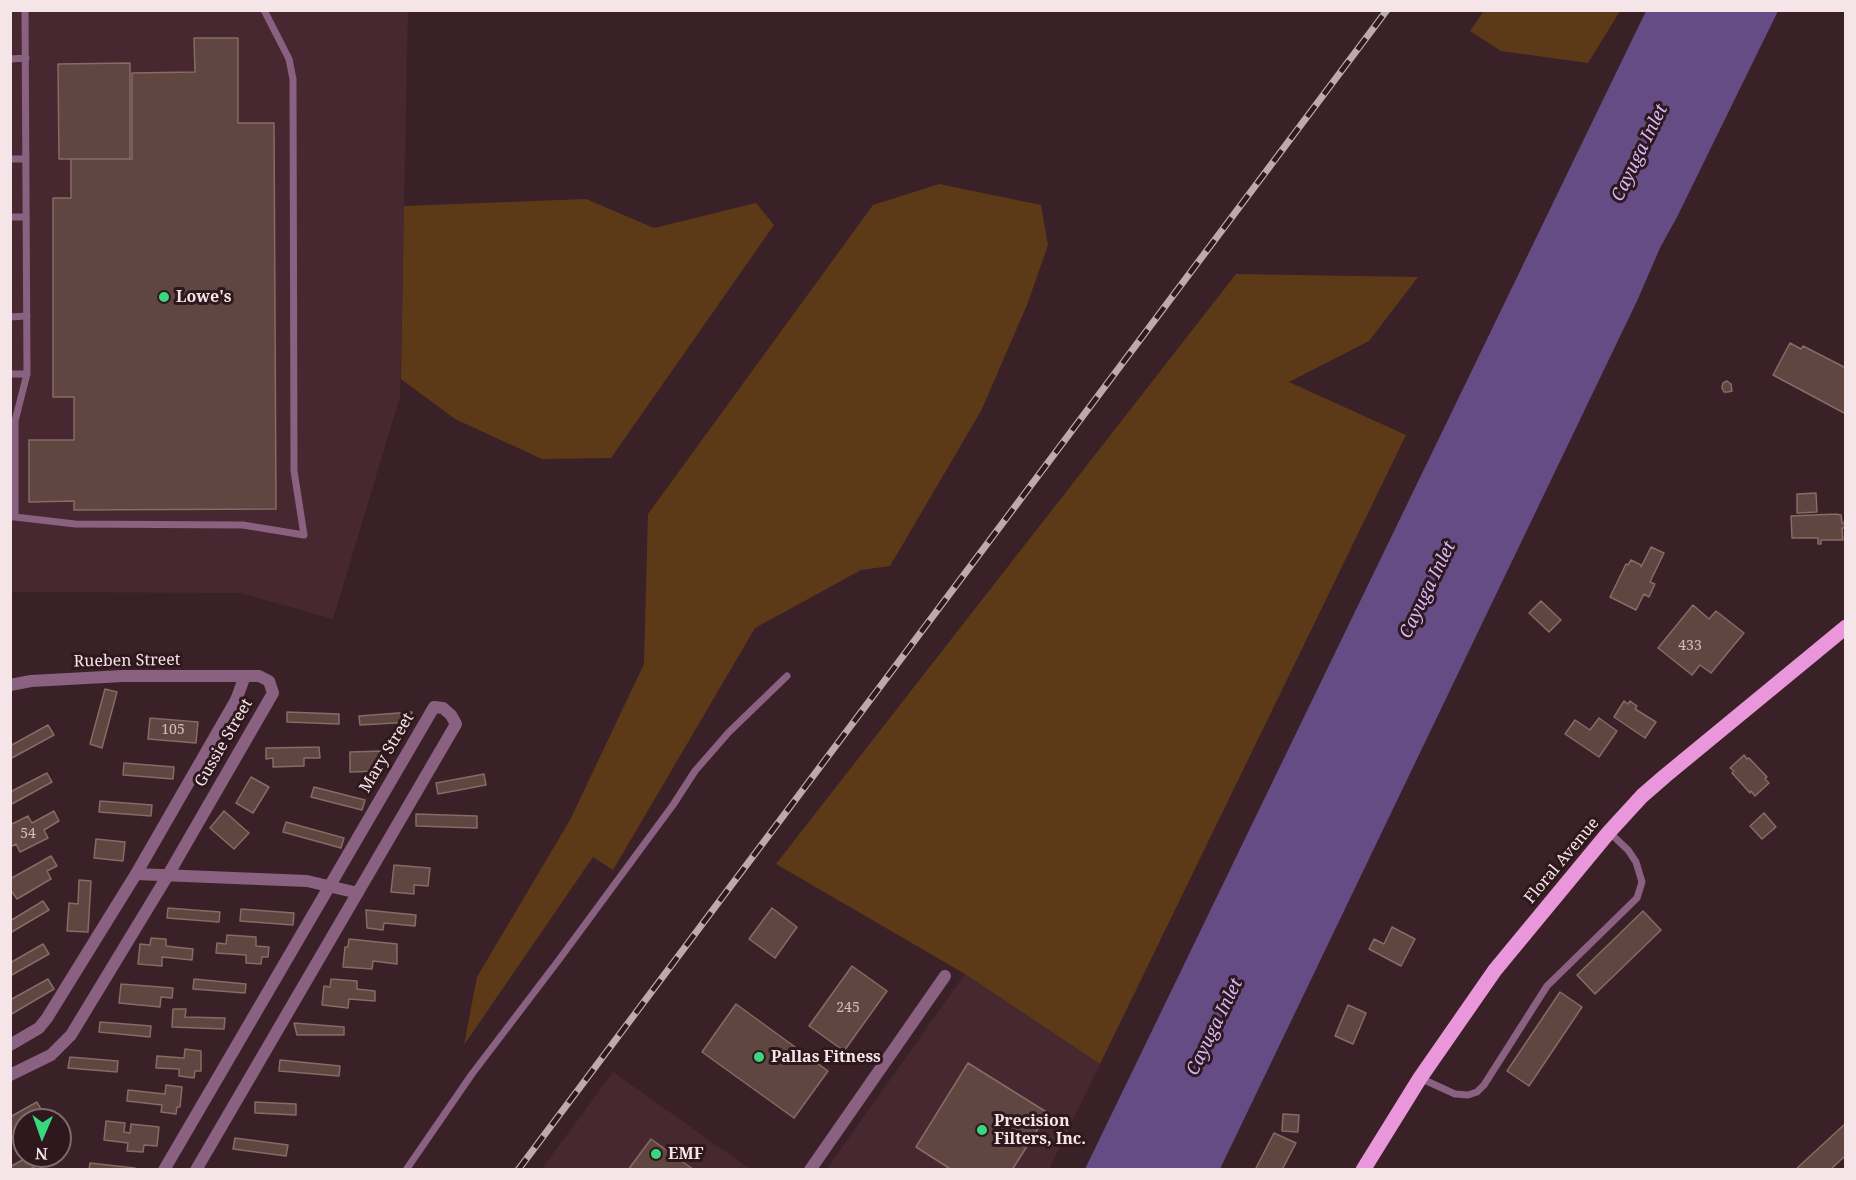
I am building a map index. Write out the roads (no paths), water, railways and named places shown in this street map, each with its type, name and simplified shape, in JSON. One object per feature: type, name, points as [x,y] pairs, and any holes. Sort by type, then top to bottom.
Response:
[{"type":"main road","name":"Floral Avenue","points":[[1363,1170],[1420,1078],[1495,970],[1609,832],[1642,796],[1665,776],[1845,627]]},
{"type":"street","name":"Rueben Street","points":[[10,686],[31,681],[123,676],[245,676]]},
{"type":"street","name":"Gussie Street","points":[[10,1045],[39,1028],[48,1018],[136,874],[236,700],[245,676],[260,676],[269,681],[273,693],[168,875],[71,1035],[51,1055],[10,1075]]},
{"type":"street","name":"Mary Street","points":[[164,1170],[327,886],[434,707],[442,708],[451,715],[456,724],[196,1170]]},
{"type":"street","points":[[136,874],[307,881],[358,893]]},
{"type":"street","points":[[810,1170],[945,976]]},
{"type":"lane","points":[[25,10],[27,374],[15,421],[13,517],[75,524],[243,525],[304,535],[294,471],[293,79],[289,59],[264,10]]},
{"type":"lane","points":[[10,59],[26,58]]},
{"type":"lane","points":[[10,159],[26,159]]},
{"type":"lane","points":[[10,217],[26,217]]},
{"type":"lane","points":[[10,316],[27,316]]},
{"type":"lane","points":[[10,374],[27,374]]},
{"type":"lane","points":[[406,1170],[472,1074],[673,805],[695,771],[729,732],[788,676]]},
{"type":"lane","points":[[1420,1078],[1455,1094],[1468,1095],[1477,1092],[1484,1085],[1547,986],[1637,898],[1642,882],[1636,862],[1628,850],[1609,832]]},
{"type":"water","name":"Cayuga Inlet","points":[[1646,11],[1778,11],[1660,248],[1637,301],[1220,1169],[1085,1169]]},
{"type":"railway","points":[[518,1170],[1387,10]]},
{"type":"place","name":"Lowe's","points":[[164,297]]},
{"type":"place","name":"Pallas Fitness","points":[[759,1057]]},
{"type":"place","name":"Precision Filters, Inc.","points":[[982,1130]]},
{"type":"place","name":"EMF","points":[[656,1154]]}]
